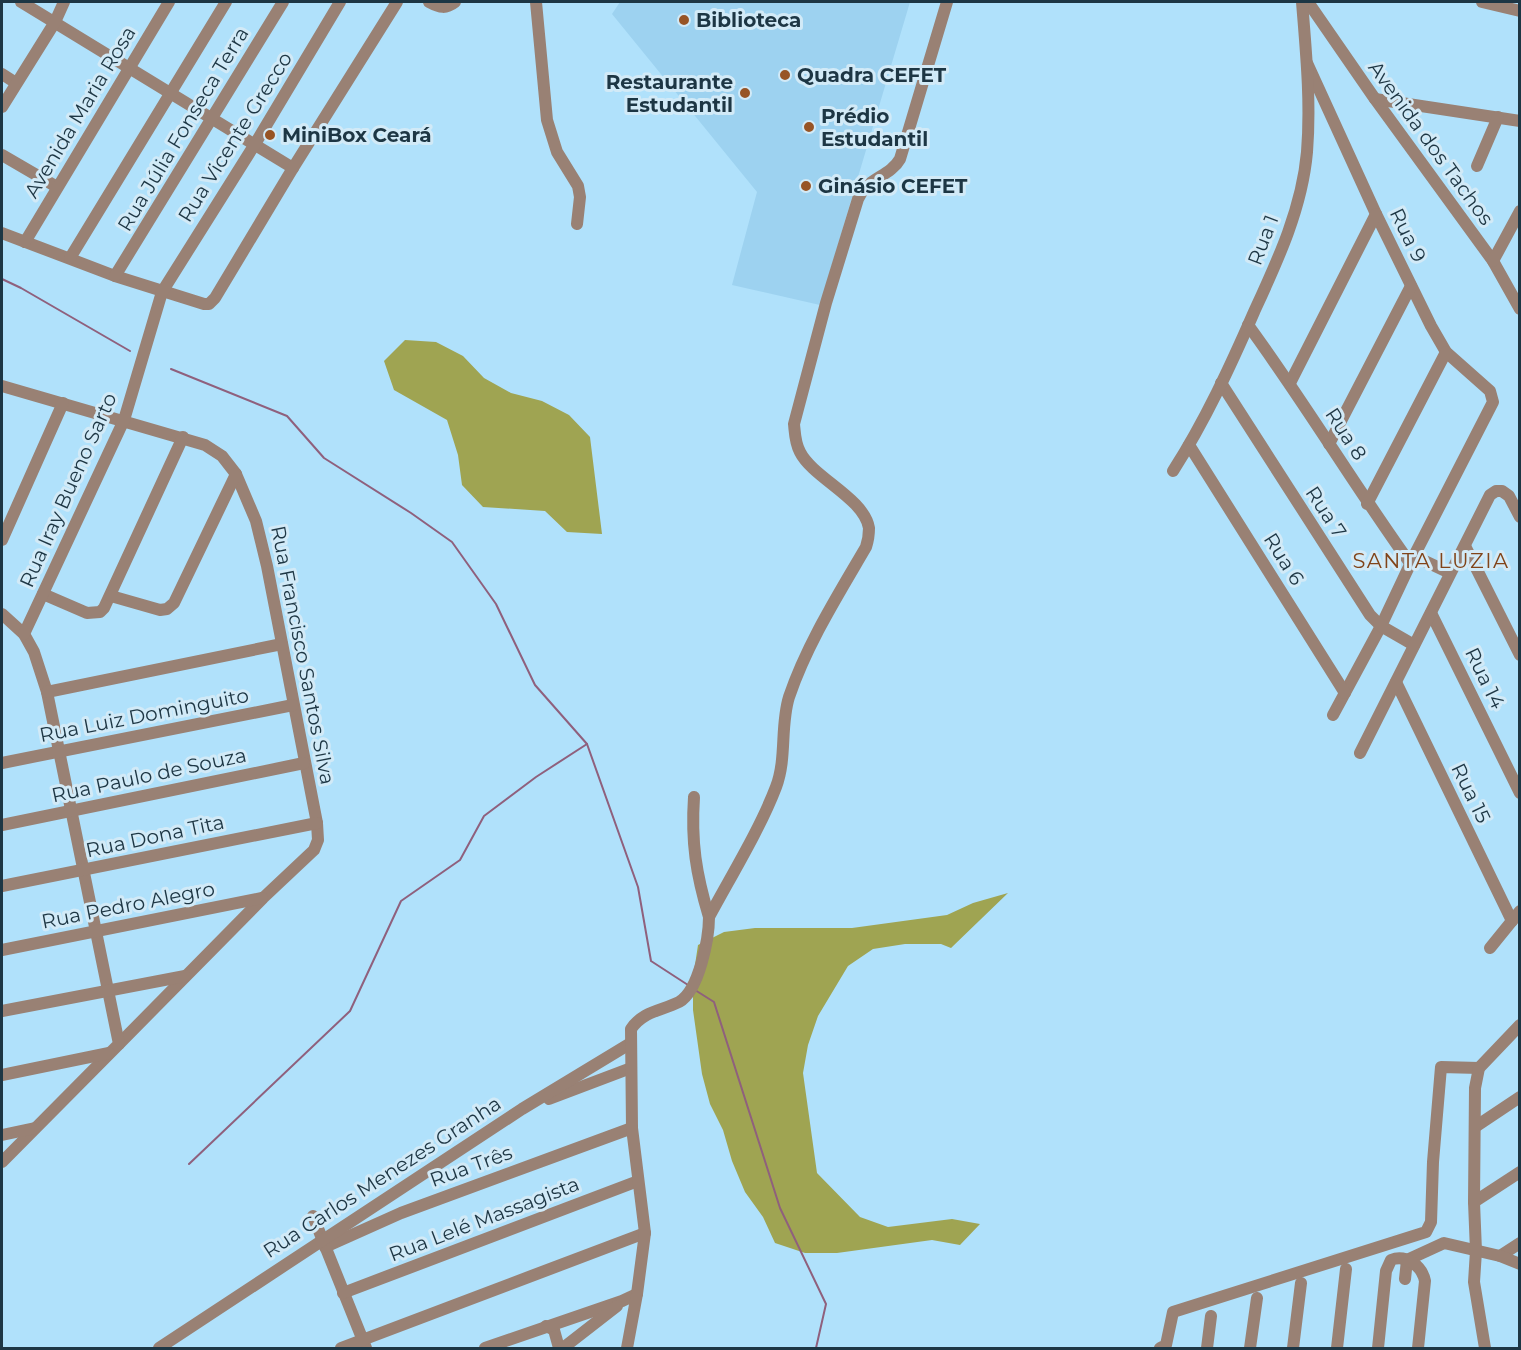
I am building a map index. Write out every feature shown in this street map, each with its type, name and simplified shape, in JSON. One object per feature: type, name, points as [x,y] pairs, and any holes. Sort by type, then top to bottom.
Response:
[{"type":"street","points":[[21,2],[293,168]]},
{"type":"street","points":[[2,107],[55,22],[64,2]]},
{"type":"street","points":[[70,258],[226,2]]},
{"type":"street","name":"Rua Júlia Fonseca Terra","points":[[116,276],[283,2]]},
{"type":"street","name":"Rua Vicente Grecco","points":[[162,292],[255,144],[340,2]]},
{"type":"street","points":[[2,233],[162,292],[209,304],[215,298],[397,2]]},
{"type":"street","points":[[429,2],[446,8],[455,2]]},
{"type":"street","points":[[536,2],[547,120],[557,152],[578,186],[580,197],[577,224]]},
{"type":"street","points":[[709,917],[777,784],[789,698],[798,676],[820,627],[866,547],[869,535],[866,520],[851,500],[812,467],[800,453],[795,439],[794,424],[826,303],[858,199],[867,184],[892,168],[900,159],[946,2]]},
{"type":"street","name":"Rua 1","points":[[1173,471],[1190,446],[1248,325],[1282,249],[1301,188],[1306,154],[1307,63],[1302,2]]},
{"type":"street","name":"Avenida dos Tachos","points":[[1308,2],[1375,99],[1493,261],[1520,309]]},
{"type":"street","points":[[1482,2],[1520,11]]},
{"type":"street","name":"Avenida Maria Rosa","points":[[25,242],[165,3]]},
{"type":"street","name":"Rua 9","points":[[1307,63],[1376,214],[1446,352],[1490,391],[1493,402],[1412,559]]},
{"type":"street","points":[[2,74],[16,83]]},
{"type":"street","points":[[1375,99],[1520,121]]},
{"type":"street","points":[[1477,166],[1498,117]]},
{"type":"street","points":[[2,155],[57,187]]},
{"type":"street","points":[[1493,261],[1520,211]]},
{"type":"street","points":[[1290,383],[1376,214]]},
{"type":"street","points":[[1329,444],[1411,286]]},
{"type":"street","name":"Rua Iray Bueno Sarto","points":[[24,634],[124,420],[162,292]]},
{"type":"street","name":"Rua 8","points":[[1248,325],[1290,383],[1367,504],[1412,559],[1450,573]]},
{"type":"street","points":[[1367,504],[1446,352]]},
{"type":"street","name":"Rua 7","points":[[1221,383],[1361,603],[1381,626],[1414,645]]},
{"type":"street","name":"Rua Francisco Santos Silva","points":[[3,390],[63,403],[183,437],[205,445],[222,456],[236,474],[255,520],[267,566],[317,823],[318,840],[314,850],[263,898]]},
{"type":"street","points":[[2,540],[63,403]]},
{"type":"street","points":[[43,594],[87,614],[100,612],[104,608],[183,437]]},
{"type":"street","name":"Rua 6","points":[[1190,446],[1345,693]]},
{"type":"street","points":[[111,596],[160,610],[167,609],[174,603],[236,474]]},
{"type":"street","points":[[1360,753],[1490,495],[1496,491],[1502,491],[1509,496],[1520,517]]},
{"type":"street","points":[[1465,546],[1518,649]]},
{"type":"street","points":[[1333,715],[1381,626],[1412,559]]},
{"type":"street","name":"Rua 14","points":[[1431,613],[1520,793]]},
{"type":"street","points":[[2,614],[24,634],[48,692],[98,932],[115,1043]]},
{"type":"street","points":[[48,692],[282,644]]},
{"type":"street","name":"Rua 15","points":[[1396,682],[1516,916]]},
{"type":"street","name":"Rua Luiz Dominguito","points":[[2,763],[293,705]]},
{"type":"street","name":"Rua Paulo de Souza","points":[[2,825],[304,763]]},
{"type":"street","points":[[627,1348],[645,1233],[632,1128],[631,1029],[653,1011],[680,1002],[688,993],[699,969],[709,934],[709,917],[701,891],[692,832],[694,797]]},
{"type":"street","name":"Rua Dona Tita","points":[[2,886],[317,823]]},
{"type":"street","points":[[2,1162],[115,1043],[263,898]]},
{"type":"street","name":"Rua Pedro Alegro","points":[[2,950],[263,898]]},
{"type":"street","points":[[1490,948],[1516,916]]},
{"type":"street","points":[[2,1011],[185,976]]},
{"type":"street","points":[[1485,1348],[1474,1282],[1476,1251],[1475,1088],[1479,1068],[1520,1025]]},
{"type":"street","points":[[2,1074],[115,1043]]},
{"type":"street","name":"Rua Carlos Menezes Granha","points":[[159,1348],[323,1243],[393,1193],[522,1109],[631,1043]]},
{"type":"street","points":[[1160,1348],[1166,1344],[1173,1312],[1426,1232],[1431,1222],[1441,1067],[1479,1068]]},
{"type":"street","points":[[522,1109],[631,1068]]},
{"type":"street","points":[[1475,1127],[1520,1097]]},
{"type":"street","points":[[2,1135],[35,1128]]},
{"type":"street","name":"Rua Três","points":[[323,1243],[632,1128]]},
{"type":"street","points":[[1474,1202],[1520,1172]]},
{"type":"street","name":"Rua Lelé Massagista","points":[[344,1293],[638,1181]]},
{"type":"street","points":[[393,1193],[401,1213]]},
{"type":"street","points":[[313,1216],[364,1344]]},
{"type":"street","points":[[341,1348],[364,1344],[645,1233]]},
{"type":"street","points":[[1407,1260],[1444,1243],[1500,1256],[1520,1264]]},
{"type":"street","points":[[1500,1256],[1520,1243]]},
{"type":"street","points":[[1378,1348],[1388,1264],[1395,1258],[1407,1260],[1423,1273],[1425,1281],[1418,1348]]},
{"type":"street","points":[[1405,1279],[1407,1260]]},
{"type":"street","points":[[1337,1348],[1346,1269]]},
{"type":"street","points":[[1293,1348],[1301,1283]]},
{"type":"street","points":[[484,1348],[637,1294]]},
{"type":"street","points":[[1250,1348],[1257,1298]]},
{"type":"street","points":[[546,1326],[554,1330],[561,1348],[622,1301]]},
{"type":"street","points":[[1207,1348],[1211,1316]]},
{"type":"shaded area","points":[[620,2],[910,2],[820,305],[732,285],[757,192],[612,14]]},
{"type":"green space","points":[[405,340],[436,342],[463,356],[484,378],[511,393],[542,401],[569,415],[590,437],[602,534],[567,532],[545,511],[483,507],[462,485],[458,455],[447,420],[394,390],[384,361]]},
{"type":"green space","points":[[1008,893],[951,948],[941,944],[905,944],[873,949],[848,966],[818,1016],[808,1045],[803,1073],[817,1173],[860,1217],[888,1227],[952,1219],[980,1224],[960,1245],[932,1240],[837,1253],[805,1253],[775,1243],[763,1217],[745,1192],[732,1161],[723,1130],[710,1104],[702,1074],[693,1010],[693,978],[698,945],[724,932],[755,928],[852,928],[947,915],[973,903]]},
{"type":"waterway","points":[[2,279],[130,351]]},
{"type":"waterway","points":[[171,369],[287,416],[324,458],[452,542],[496,604],[535,685],[587,744],[638,887],[651,961],[688,985]]},
{"type":"waterway","points":[[189,1164],[350,1011],[401,901],[460,860],[484,816],[536,777],[587,744]]},
{"type":"waterway","points":[[695,990],[714,1002],[780,1208],[826,1304],[816,1348]]},
{"type":"place","name":"Biblioteca","points":[[684,20]]},
{"type":"place","name":"Quadra CEFET","points":[[785,75]]},
{"type":"place","name":"Restaurante Estudantil","points":[[745,93]]},
{"type":"place","name":"Prédio Estudantil","points":[[809,127]]},
{"type":"place","name":"MiniBox Ceará","points":[[270,135]]},
{"type":"place","name":"Ginásio CEFET","points":[[806,186]]},
{"type":"district","name":"SANTA LUZIA","points":[[1431,560]]}]
